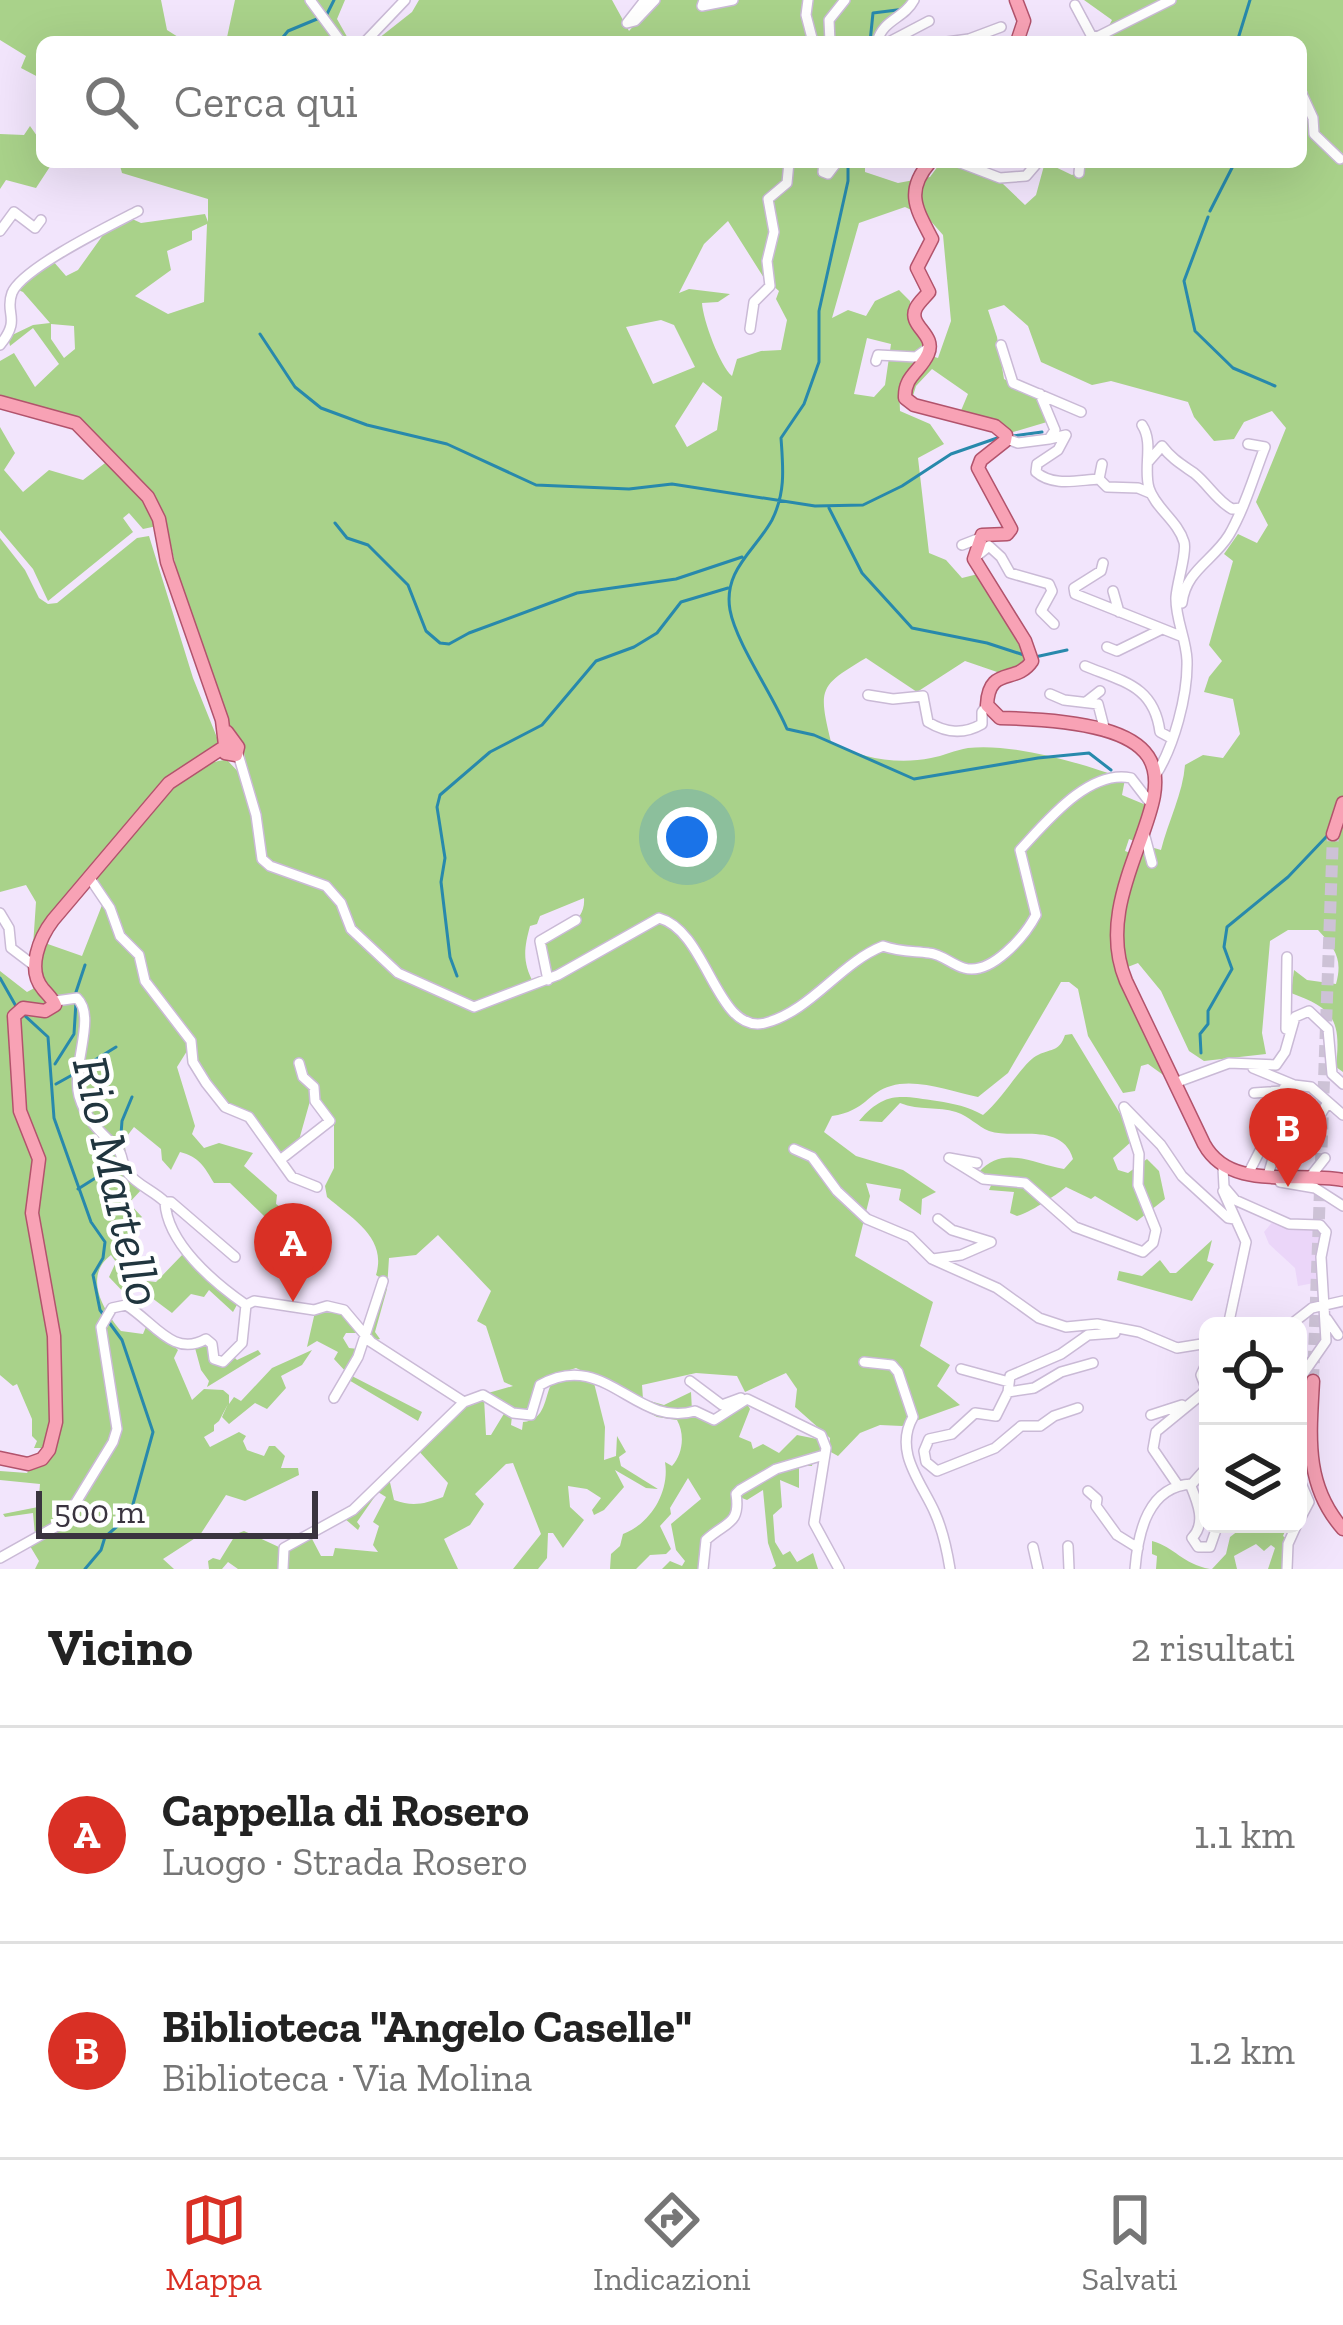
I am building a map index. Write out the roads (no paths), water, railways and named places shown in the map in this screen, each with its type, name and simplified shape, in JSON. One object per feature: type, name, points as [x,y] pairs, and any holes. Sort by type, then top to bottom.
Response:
[{"type":"main road","points":[[1016,0],[1024,21],[1019,36]]},
{"type":"main road","points":[[928,168],[917,186],[915,210],[932,243],[917,262],[928,292],[914,310],[914,318],[930,345],[904,386],[904,398],[914,405],[995,426],[1006,439],[981,460],[979,471],[1011,529],[1007,534],[980,538],[974,559],[1031,654],[1024,671],[996,680],[987,705],[1000,718],[1052,720],[1105,731],[1140,746],[1155,776],[1144,833],[1120,908],[1121,964],[1209,1154],[1223,1168],[1248,1174],[1342,1178]]},
{"type":"main road","points":[[0,402],[76,423],[148,497],[156,510],[178,598],[230,750],[171,781],[42,934],[36,967],[40,986],[56,1000],[50,1010],[23,1008],[12,1023],[20,1111],[39,1159],[32,1213],[54,1336],[56,1422],[42,1459],[28,1464],[0,1458]]},
{"type":"main road","points":[[1333,834],[1343,802]]},
{"type":"main road","points":[[1312,1381],[1313,1478],[1324,1504],[1343,1529]]},
{"type":"street","points":[[310,0],[337,36]]},
{"type":"street","points":[[371,36],[405,0]]},
{"type":"street","points":[[645,0],[627,23],[655,0]]},
{"type":"street","points":[[704,0],[702,6],[733,0]]},
{"type":"street","points":[[808,0],[811,36]]},
{"type":"street","points":[[830,36],[829,20],[844,0]]},
{"type":"street","points":[[879,36],[914,0]]},
{"type":"street","points":[[1099,36],[1171,0]]},
{"type":"street","points":[[1075,5],[1094,36]]},
{"type":"street","points":[[900,36],[929,21]]},
{"type":"street","points":[[977,36],[1001,27]]},
{"type":"street","points":[[1307,106],[1314,134],[1342,160]]},
{"type":"street","points":[[750,329],[754,302],[770,286],[767,261],[774,232],[768,199],[787,184],[788,168]]},
{"type":"street","points":[[974,168],[1000,178],[1026,176],[1033,168]]},
{"type":"street","points":[[0,345],[13,326],[13,292],[70,247],[138,211]]},
{"type":"street","points":[[0,231],[14,212],[35,228],[40,220]]},
{"type":"street","points":[[877,361],[878,355],[916,357],[930,345]]},
{"type":"street","points":[[1001,345],[1009,379],[1081,412]]},
{"type":"street","points":[[1040,394],[1055,430],[1049,439]]},
{"type":"street","points":[[1142,425],[1149,437],[1145,467],[1150,494],[1184,542],[1176,602],[1187,659],[1184,692],[1155,776]]},
{"type":"street","points":[[1145,467],[1162,446],[1166,432]]},
{"type":"street","points":[[1006,439],[1018,443],[1070,434],[1058,450],[1037,464],[1036,472],[1046,480],[1099,479],[1108,487],[1138,488],[1150,494]]},
{"type":"street","points":[[1180,620],[1188,580],[1217,553],[1265,446],[1248,444]]},
{"type":"street","points":[[1162,446],[1175,462],[1199,476],[1218,500],[1232,509],[1241,508]]},
{"type":"street","points":[[1099,479],[1102,464]]},
{"type":"street","points":[[962,545],[980,538]]},
{"type":"street","points":[[974,559],[989,546],[1015,577],[1049,584],[1052,591],[1041,611],[1054,625]]},
{"type":"street","points":[[1103,563],[1101,571],[1074,588],[1075,594],[1184,638]]},
{"type":"street","points":[[1113,591],[1119,612]]},
{"type":"street","points":[[1107,647],[1117,651],[1162,629]]},
{"type":"street","points":[[1085,666],[1136,688],[1151,700],[1159,712],[1160,732],[1171,738]]},
{"type":"street","points":[[1086,702],[1100,691]]},
{"type":"street","points":[[1051,694],[1100,707],[1105,731]]},
{"type":"street","points":[[868,695],[923,696],[928,722],[955,732],[982,724],[987,705]]},
{"type":"street","points":[[230,750],[256,814],[262,859],[326,886],[341,903],[351,929],[398,973],[474,1007],[548,980],[659,918],[674,922],[687,935],[733,1017],[748,1024],[767,1023],[786,1013],[839,978],[865,953],[883,946],[905,954],[934,953],[973,970],[1013,945],[1036,915],[1020,850],[1035,834],[1100,780],[1114,775],[1131,778],[1150,800]]},
{"type":"street","points":[[1144,833],[1152,862]]},
{"type":"street","points":[[88,878],[110,908],[120,936],[139,955],[145,981],[188,1036],[193,1062],[206,1083],[225,1107],[247,1115],[296,1181],[316,1187]]},
{"type":"street","points":[[0,913],[9,928],[11,948],[36,967]]},
{"type":"street","points":[[548,980],[540,941],[576,920]]},
{"type":"street","points":[[1287,956],[1287,1040]]},
{"type":"street","points":[[56,1000],[77,998],[85,1010],[84,1036],[76,1056],[77,1087],[95,1130],[119,1151],[126,1172],[171,1202],[235,1257]]},
{"type":"street","points":[[1179,1084],[1229,1063],[1276,1064],[1282,1060],[1294,1017],[1301,1011],[1316,1014],[1331,1035],[1332,1074],[1343,1084]]},
{"type":"street","points":[[280,1160],[330,1120],[315,1101],[314,1088],[303,1077],[299,1063]]},
{"type":"street","points":[[1242,1064],[1311,1087],[1343,1115]]},
{"type":"street","points":[[1254,1093],[1282,1091],[1288,1083]]},
{"type":"street","points":[[1315,1123],[1328,1104]]},
{"type":"street","points":[[977,1163],[949,1158],[983,1179],[1024,1183],[1080,1230],[1145,1252],[1156,1230],[1138,1187],[1138,1154],[1124,1114],[1126,1106],[1182,1176],[1228,1219],[1235,1219]]},
{"type":"street","points":[[1268,1135],[1248,1174],[1315,1188],[1338,1202]]},
{"type":"street","points":[[794,1149],[812,1157],[836,1191],[867,1219],[910,1237],[932,1259],[997,1288],[1039,1318],[1066,1327],[1097,1324],[1177,1348],[1199,1344]]},
{"type":"street","points":[[1268,1175],[1276,1149]]},
{"type":"street","points":[[1310,1177],[1325,1158]]},
{"type":"street","points":[[1223,1168],[1224,1197],[1246,1242],[1230,1317]]},
{"type":"street","points":[[1224,1186],[1235,1201],[1281,1221],[1324,1228],[1325,1345],[1307,1368]]},
{"type":"street","points":[[165,1202],[166,1219],[188,1253],[246,1305]]},
{"type":"street","points":[[932,1259],[961,1255],[991,1242],[952,1230],[938,1220]]},
{"type":"street","points":[[334,1398],[355,1364],[382,1281]]},
{"type":"street","points":[[246,1305],[255,1301],[314,1310],[333,1306],[349,1313],[365,1337],[464,1402]]},
{"type":"street","points":[[1298,1317],[1343,1301]]},
{"type":"street","points":[[0,1558],[64,1522],[113,1442],[117,1430],[105,1318],[116,1304],[126,1305],[172,1343],[194,1346],[206,1339],[212,1343],[214,1359],[223,1362],[242,1343],[246,1305]]},
{"type":"street","points":[[1322,1310],[1338,1335]]},
{"type":"street","points":[[937,1471],[926,1462],[929,1439],[958,1431],[975,1413],[996,1416],[1010,1376],[1060,1354],[1088,1335],[1126,1331]]},
{"type":"street","points":[[864,1362],[892,1365],[898,1372],[913,1417],[907,1448],[936,1514],[950,1569]]},
{"type":"street","points":[[961,1369],[1008,1387],[1034,1388],[1061,1372],[1093,1363]]},
{"type":"street","points":[[283,1569],[284,1548],[353,1510],[464,1402],[483,1395],[513,1413],[531,1415],[540,1385],[580,1373],[672,1416],[694,1411],[714,1420],[744,1401],[755,1401],[820,1435],[826,1448],[814,1523],[839,1569]]},
{"type":"street","points":[[690,1381],[722,1405],[740,1397],[744,1401]]},
{"type":"street","points":[[1151,1415],[1199,1396]]},
{"type":"street","points":[[1177,1484],[1152,1445],[1157,1431],[1199,1396]]},
{"type":"street","points":[[920,1480],[995,1448],[1021,1426],[1045,1425],[1054,1416],[1078,1408]]},
{"type":"street","points":[[706,1568],[706,1540],[735,1518],[740,1490],[776,1468],[824,1455]]},
{"type":"street","points":[[1135,1569],[1154,1501],[1199,1475]]},
{"type":"street","points":[[1190,1484],[1199,1496]]},
{"type":"street","points":[[1088,1491],[1117,1534],[1138,1548]]},
{"type":"street","points":[[1199,1528],[1192,1538],[1198,1547],[1210,1547],[1215,1533]]},
{"type":"street","points":[[1287,1569],[1294,1533]]},
{"type":"street","points":[[1068,1546],[1069,1569]]},
{"type":"street","points":[[1033,1547],[1038,1569]]},
{"type":"waterway","points":[[327,14],[334,0]]},
{"type":"waterway","points":[[1239,36],[1250,0]]},
{"type":"waterway","points":[[871,36],[873,13],[905,9]]},
{"type":"waterway","points":[[284,36],[317,19]]},
{"type":"waterway","points":[[848,168],[819,311],[819,362],[804,404],[781,438],[782,479],[776,510],[731,583],[730,610],[739,638],[787,729],[814,735],[914,779],[1089,753],[1111,770]]},
{"type":"waterway","points":[[1210,211],[1232,168]]},
{"type":"waterway","points":[[1208,217],[1184,281],[1195,331],[1233,368],[1275,386]]},
{"type":"waterway","points":[[260,334],[295,387],[321,408],[367,425],[447,444],[536,485],[629,489],[672,484],[815,506],[863,505],[951,454],[1003,436]]},
{"type":"waterway","points":[[1013,436],[1042,432]]},
{"type":"waterway","points":[[829,508],[862,573],[912,628],[1027,656]]},
{"type":"waterway","points":[[335,523],[347,538],[368,545],[408,585],[426,631],[449,644],[577,593],[676,579],[742,557]]},
{"type":"waterway","points":[[457,976],[450,957],[441,882],[445,858],[437,807],[440,795],[490,752],[542,725],[596,661],[657,633],[681,602],[728,588]]},
{"type":"waterway","points":[[1035,657],[1067,650]]},
{"type":"waterway","points":[[1201,1053],[1200,1034],[1208,1024],[1208,1011],[1232,969],[1224,947],[1227,927],[1288,877],[1327,836]]},
{"type":"waterway","points":[[76,992],[85,965]]},
{"type":"waterway","name":"Rio Martello","points":[[0,978],[17,1008]]},
{"type":"waterway","points":[[55,1064],[74,1034],[76,1002]]},
{"type":"waterway","name":"Rio Martello","points":[[23,1014],[48,1037],[54,1118],[91,1222],[105,1242],[93,1275],[100,1310],[122,1340],[153,1432],[130,1515],[105,1537],[85,1569]]},
{"type":"waterway","points":[[82,1068],[116,1047]]},
{"type":"waterway","points":[[56,1084],[74,1074]]},
{"type":"waterway","points":[[120,1147],[122,1121],[132,1097]]},
{"type":"waterway","points":[[78,1189],[97,1177],[106,1157],[115,1153]]},
{"type":"tunnel","points":[[1313,1381],[1333,834]]},
{"type":"place","name":"Biblioteca \"Angelo Caselle\"","points":[[1288,1187]]},
{"type":"place","name":"Cappella di Rosero","points":[[293,1302]]}]
